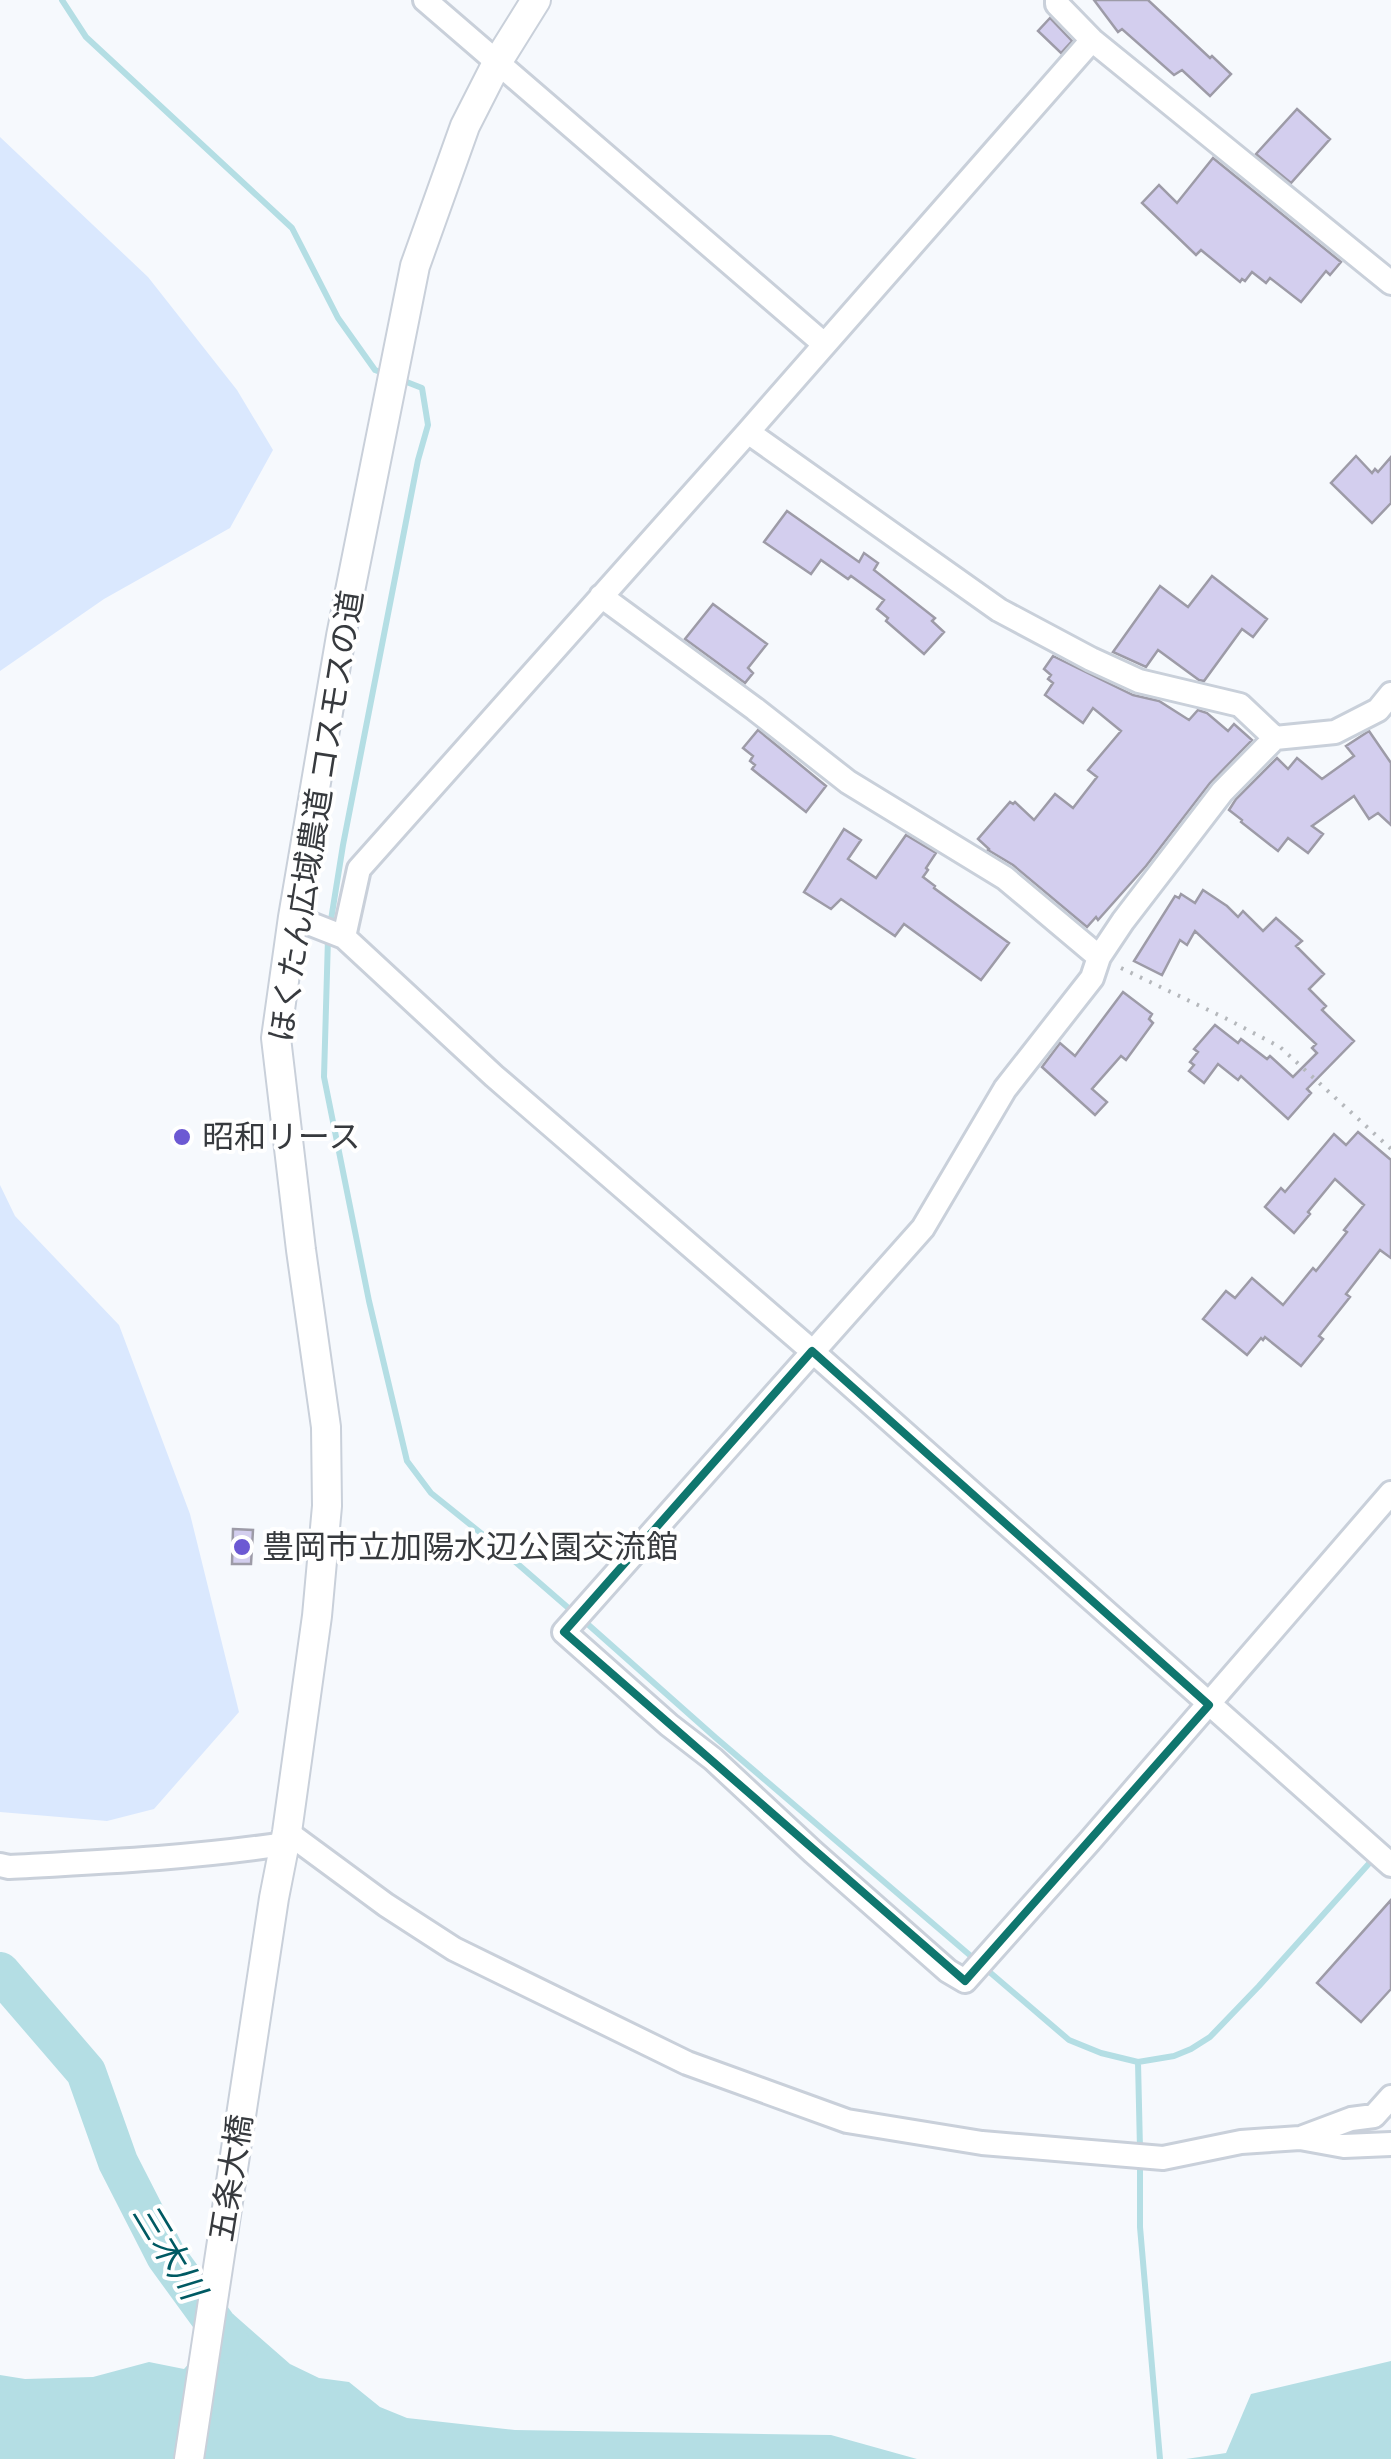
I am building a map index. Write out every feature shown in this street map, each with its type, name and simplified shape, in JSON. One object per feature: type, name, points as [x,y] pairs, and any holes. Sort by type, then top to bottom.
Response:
[{"type":"street","points":[[425,0],[824,344]]},
{"type":"street","name":"ほくたん広域農道 コスモスの道","points":[[274,1898],[317,1616],[328,1506],[326,1426],[276,1038],[341,636],[415,266],[465,126],[498,61],[536,0]]},
{"type":"street","points":[[1057,0],[1092,40],[1391,283]]},
{"type":"street","points":[[344,937],[359,869],[1092,40]]},
{"type":"street","points":[[748,432],[1000,610],[1139,682],[1240,705],[1276,738]]},
{"type":"street","points":[[601,596],[848,782],[1004,878],[1099,957]]},
{"type":"street","points":[[1387,708],[1335,732],[1276,738],[1222,792],[1099,957],[1092,978],[1005,1089],[924,1228],[564,1632],[965,1981],[1391,1492]]},
{"type":"street","points":[[293,917],[344,937],[494,1076],[812,1351],[1391,1865]]},
{"type":"street","points":[[0,1865],[227,1853],[285,1838],[454,1949],[687,2063],[847,2121],[982,2143],[1163,2158],[1241,2142],[1300,2138],[1344,2146],[1391,2144]]},
{"type":"street","name":"五条大橋","points":[[189,2459],[274,1898]]},
{"type":"street","points":[[1300,2138],[1351,2119],[1374,2116],[1391,2097]]},
{"type":"path","points":[[1099,957],[1280,1047],[1391,1149]]},
{"type":"highlighted area","points":[[812,1351],[1209,1705],[965,1981],[564,1632]]},
{"type":"shaded area","points":[[0,137],[148,277],[237,390],[273,450],[230,528],[104,599],[0,671]]},
{"type":"shaded area","points":[[0,1185],[15,1216],[119,1325],[190,1514],[239,1712],[154,1809],[107,1821],[0,1812]]},
{"type":"shaded area","points":[[233,2314],[290,2364],[319,2378],[349,2382],[380,2407],[407,2418],[515,2430],[831,2435],[917,2459],[0,2459],[0,2375],[25,2379],[93,2377],[149,2362],[184,2369]]},
{"type":"shaded area","points":[[1391,2361],[1391,2459],[1186,2459],[1226,2453],[1251,2394]]},
{"type":"building","points":[[1094,0],[1148,0],[1231,74],[1210,96],[1182,70],[1174,75],[1122,29],[1118,32]]},
{"type":"building","points":[[1050,18],[1072,41],[1061,53],[1038,31]]},
{"type":"building","points":[[1297,109],[1330,139],[1291,183],[1256,154]]},
{"type":"building","points":[[1213,158],[1341,262],[1330,275],[1326,271],[1301,302],[1270,278],[1266,283],[1252,272],[1240,282],[1201,250],[1196,255],[1142,203],[1159,185],[1177,203]]},
{"type":"building","points":[[1356,456],[1372,473],[1375,469],[1378,472],[1391,457],[1391,503],[1372,523],[1331,483]]},
{"type":"building","points":[[787,511],[859,562],[864,553],[878,563],[874,570],[935,618],[932,621],[944,632],[924,654],[877,609],[884,600],[851,576],[848,579],[821,560],[811,574],[764,542]]},
{"type":"building","points":[[1212,576],[1267,619],[1253,637],[1242,629],[1204,681],[1158,650],[1146,667],[1113,652],[1160,586],[1188,607]]},
{"type":"building","points":[[713,604],[767,644],[748,668],[753,673],[745,683],[685,639]]},
{"type":"building","points":[[1053,656],[1133,695],[1159,701],[1189,720],[1198,710],[1228,731],[1234,724],[1252,740],[1210,783],[1146,866],[1098,920],[1096,917],[1087,927],[978,839],[1010,802],[1034,820],[1055,794],[1073,808],[1097,777],[1088,770],[1121,731],[1093,708],[1083,723],[1045,695],[1053,683],[1044,669]]},
{"type":"building","points":[[758,730],[826,786],[806,812],[752,769],[753,756],[743,748]]},
{"type":"building","points":[[1369,731],[1391,763],[1391,825],[1378,813],[1369,819],[1354,796],[1312,826],[1323,834],[1308,853],[1288,838],[1278,851],[1229,810],[1277,758],[1288,769],[1297,758],[1322,779],[1354,756],[1346,746]]},
{"type":"building","points":[[844,829],[861,840],[848,859],[876,878],[906,835],[936,853],[923,877],[1009,943],[981,980],[904,924],[895,936],[841,899],[831,909],[804,892]]},
{"type":"building","points":[[1203,890],[1238,917],[1243,911],[1263,931],[1276,918],[1302,941],[1296,946],[1324,974],[1309,989],[1326,1006],[1322,1010],[1354,1041],[1307,1089],[1311,1093],[1288,1119],[1241,1076],[1238,1080],[1218,1064],[1204,1083],[1189,1071],[1198,1052],[1194,1049],[1215,1025],[1238,1043],[1241,1039],[1267,1059],[1270,1056],[1293,1077],[1317,1053],[1312,1048],[1316,1044],[1195,931],[1187,945],[1180,940],[1162,975],[1134,961],[1175,896],[1179,898],[1181,894],[1195,903]]},
{"type":"building","points":[[1123,992],[1152,1014],[1149,1019],[1153,1023],[1126,1060],[1121,1056],[1092,1089],[1107,1102],[1095,1115],[1042,1067],[1060,1043],[1075,1056]]},
{"type":"building","points":[[1358,1132],[1391,1160],[1391,1258],[1380,1250],[1346,1294],[1350,1297],[1301,1366],[1265,1337],[1247,1355],[1203,1319],[1226,1291],[1235,1298],[1252,1278],[1283,1305],[1313,1268],[1316,1271],[1364,1205],[1335,1179],[1294,1233],[1265,1207],[1281,1188],[1285,1192],[1334,1134],[1346,1145]]},
{"type":"building","name":"豊岡市立加陽水辺公園交流館","points":[[233,1529],[253,1530],[251,1564],[232,1564]]},
{"type":"building","points":[[1391,1900],[1391,1989],[1361,2022],[1317,1983]]},
{"type":"waterway","points":[[62,0],[86,37],[292,228],[338,318],[375,370],[388,375]]},
{"type":"waterway","points":[[330,926],[418,460],[428,425],[422,388],[399,379]]},
{"type":"waterway","points":[[328,938],[324,1077],[369,1301],[407,1461],[431,1493],[573,1612]]},
{"type":"waterway","points":[[583,1620],[1069,2040],[1138,2062],[1140,2149]]},
{"type":"waterway","points":[[1138,2062],[1174,2056],[1210,2037],[1374,1858]]},
{"type":"waterway","name":"三木川","points":[[0,1972],[86,2072],[118,2162],[166,2256],[230,2344]]},
{"type":"waterway","points":[[1140,2162],[1140,2227],[1160,2459]]},
{"type":"place","name":"昭和リース","points":[[182,1137]]},
{"type":"place","name":"豊岡市立加陽水辺公園交流館","points":[[242,1547]]}]
